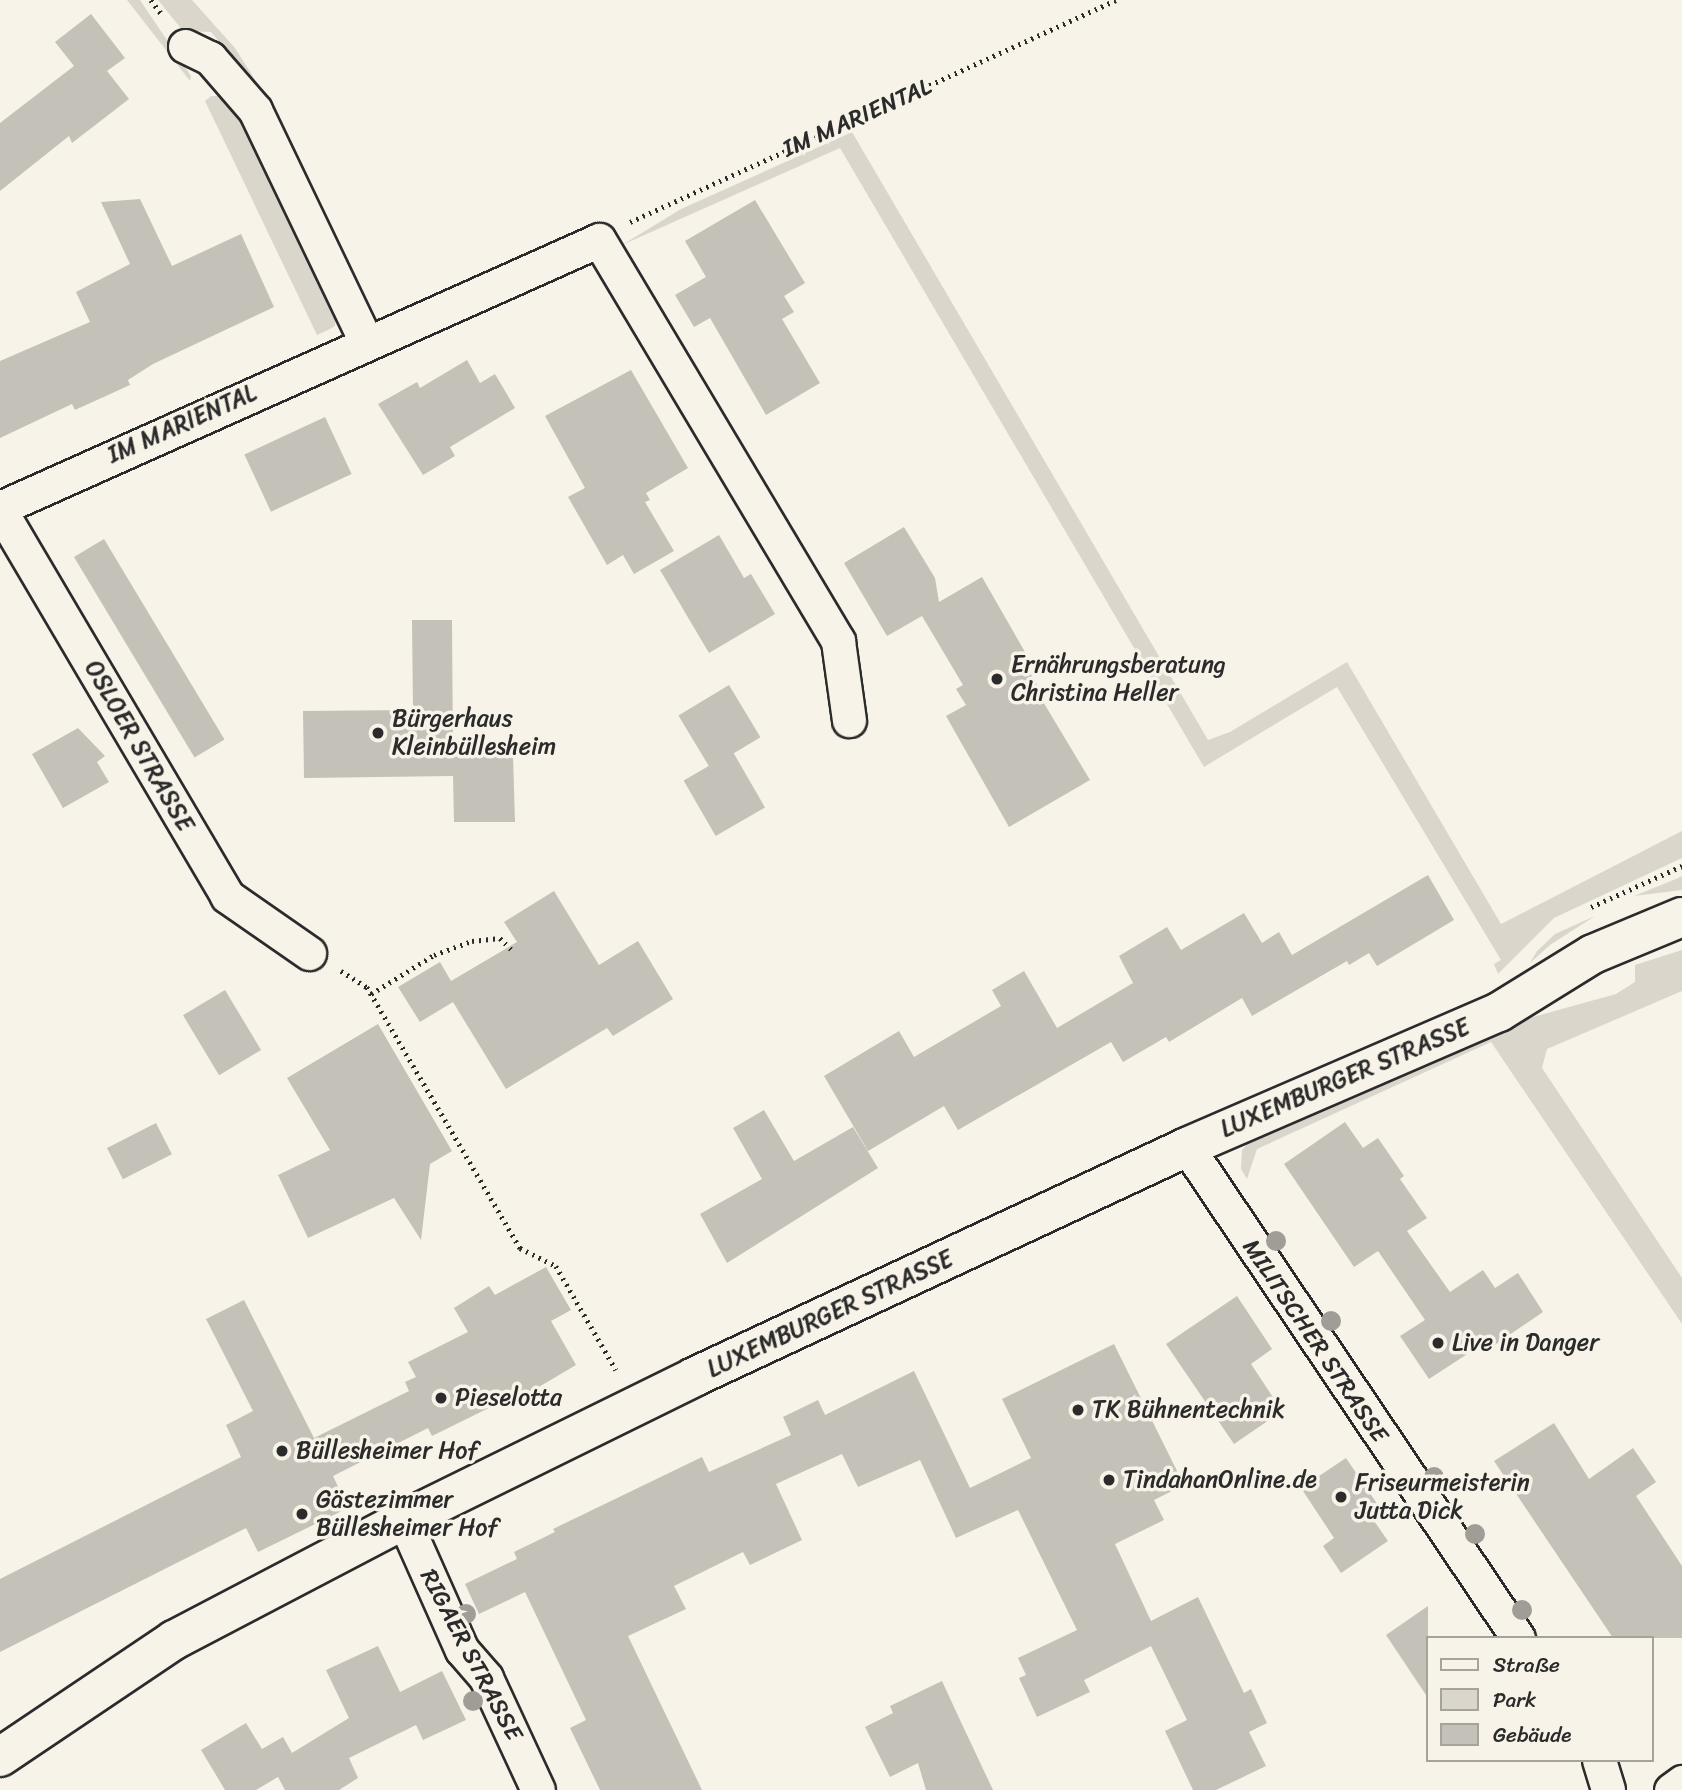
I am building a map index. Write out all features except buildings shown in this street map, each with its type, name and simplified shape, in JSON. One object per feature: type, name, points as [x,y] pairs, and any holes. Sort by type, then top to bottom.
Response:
[{"type":"street","points":[[185,46],[210,58],[255,110],[366,342]]},
{"type":"street","name":"IM MARIENTAL","points":[[0,509],[366,342],[599,240]]},
{"type":"street","points":[[599,240],[838,641],[849,720]]},
{"type":"street","name":"OSLOER STRASSE","points":[[0,509],[227,896],[309,953]]},
{"type":"street","name":"LUXEMBURGER STRASSE","points":[[0,1756],[174,1640],[404,1520],[694,1377],[1187,1147],[1499,1012],[1593,954],[1682,917]]},
{"type":"street","name":"MILITSCHER STRASSE","points":[[1187,1147],[1517,1636]]},
{"type":"street","name":"RIGAER STRASSE","points":[[404,1520],[463,1650],[486,1678],[538,1790]]},
{"type":"street","points":[[1600,1762],[1608,1790]]},
{"type":"street","points":[[1671,1790],[1682,1782]]},
{"type":"path","name":"IM MARIENTAL","points":[[599,240],[647,213],[1116,0]]},
{"type":"path","points":[[1598,904],[1682,866]]},
{"type":"path","points":[[372,994],[434,956],[472,941],[500,938],[514,953]]},
{"type":"path","points":[[309,953],[372,994],[520,1248],[556,1266],[614,1365]]},
{"type":"green space","points":[[127,0],[140,0],[191,76],[190,81]]},
{"type":"green space","points":[[158,0],[192,0],[235,48],[264,94],[211,32],[183,31]]},
{"type":"green space","points":[[211,96],[218,96],[245,124],[336,315],[335,326],[328,330],[317,335],[205,101]]},
{"type":"green space","points":[[852,132],[1208,740],[1230,732],[1347,662],[1501,924],[1682,831],[1682,858],[1554,918],[1498,974],[1494,964],[1501,960],[1337,687],[1204,767],[840,148],[622,245],[681,209]]},
{"type":"green space","points":[[1682,876],[1682,890],[1634,896],[1676,879]]},
{"type":"green space","points":[[1595,916],[1550,945],[1530,963],[1537,951],[1555,934]]},
{"type":"green space","points":[[1682,950],[1682,991],[1547,1049],[1542,1068],[1682,1278],[1682,1324],[1491,1042],[1257,1149],[1247,1179],[1241,1169],[1242,1150],[1251,1140],[1533,1017],[1616,994],[1635,982],[1635,965]]},
{"type":"place","name":"Ernährungsberatung Christina Heller","points":[[997,679]]},
{"type":"place","name":"Bürgerhaus Kleinbüllesheim","points":[[378,733]]},
{"type":"place","name":"Live in Danger","points":[[1438,1343]]},
{"type":"place","name":"Pieselotta","points":[[441,1398]]},
{"type":"place","name":"TK Bühnentechnik","points":[[1078,1410]]},
{"type":"place","name":"Büllesheimer Hof","points":[[282,1451]]},
{"type":"place","name":"TindahanOnline.de","points":[[1109,1480]]},
{"type":"place","name":"Friseurmeisterin Jutta Dick","points":[[1341,1497]]},
{"type":"place","name":"Gästezimmer Büllesheimer Hof","points":[[302,1514]]}]
